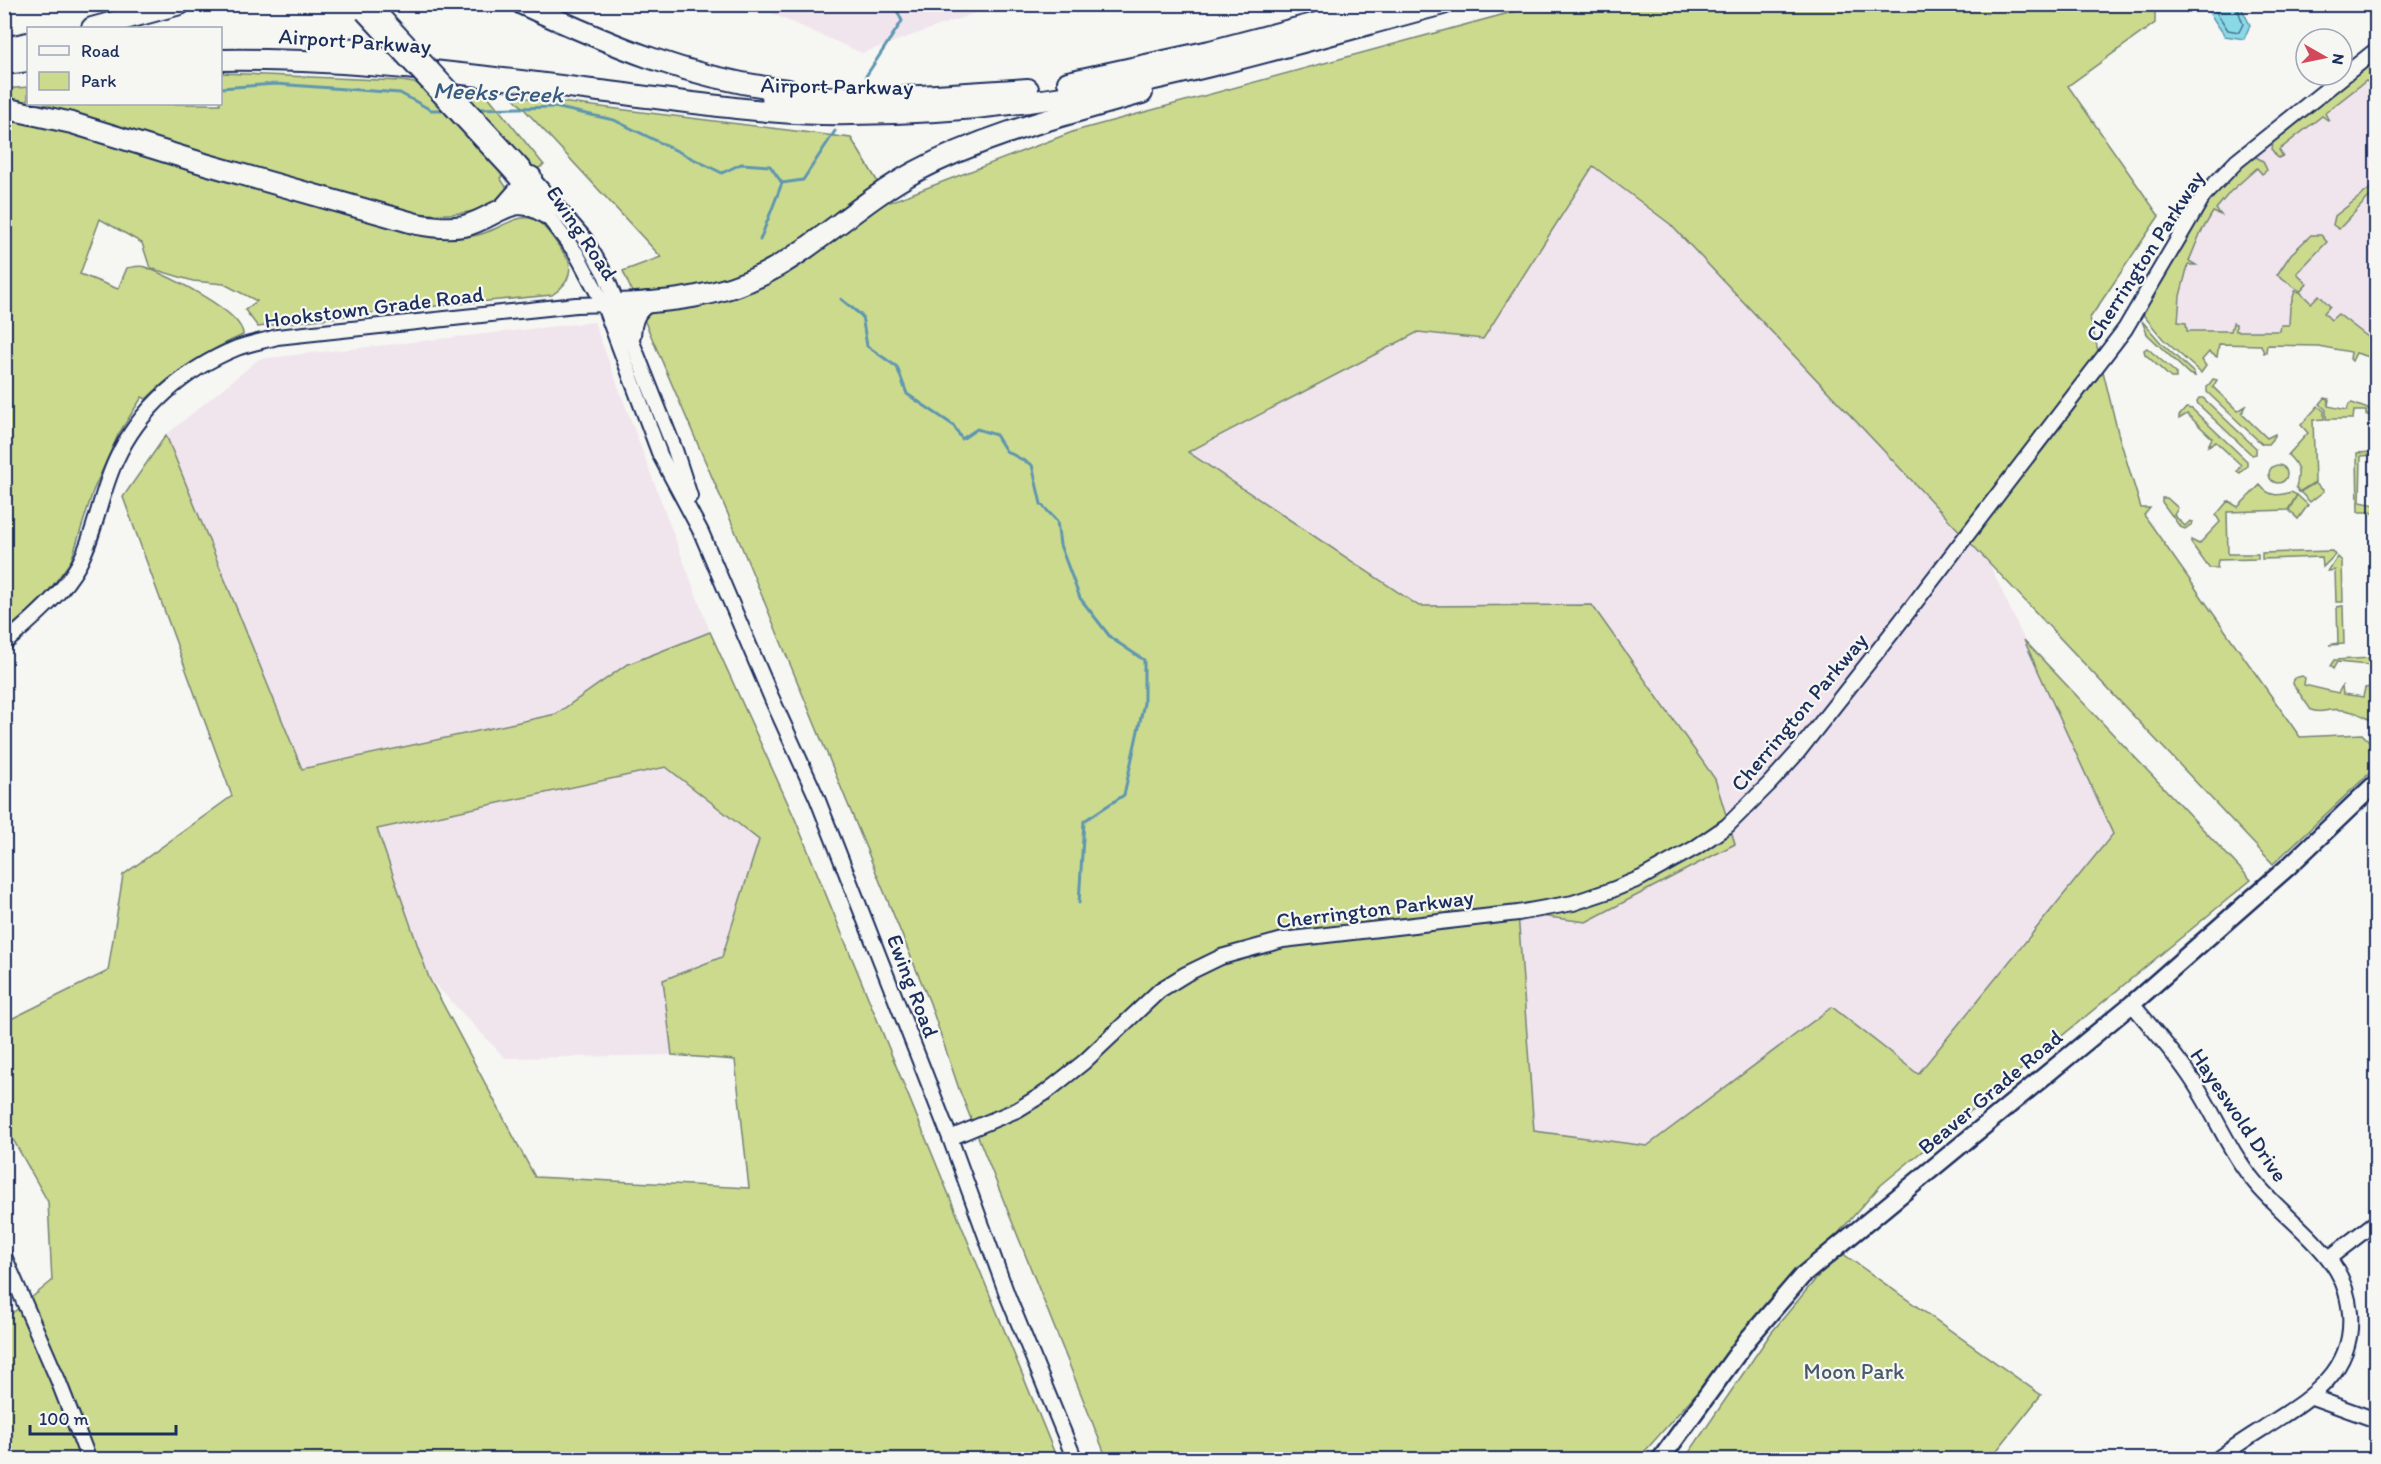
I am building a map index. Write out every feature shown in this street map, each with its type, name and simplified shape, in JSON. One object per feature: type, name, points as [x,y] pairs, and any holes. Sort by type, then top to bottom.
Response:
[{"type":"highway","points":[[96,27],[180,4]]},
{"type":"highway","points":[[522,4],[605,43],[668,65],[753,86],[862,98]]},
{"type":"highway","name":"Airport Parkway","points":[[222,47],[364,49],[743,95],[862,98],[977,93],[1058,85],[1210,51],[1389,4]]},
{"type":"highway","name":"Airport Parkway","points":[[222,60],[317,60],[393,66],[738,108],[819,114],[909,112],[980,108],[1056,98],[1130,84],[1314,40],[1443,4]]},
{"type":"highway","points":[[611,304],[701,296],[749,281],[792,257],[888,187],[934,164],[1034,125],[1246,63],[1314,40]]},
{"type":"highway","points":[[4,48],[27,43]]},
{"type":"highway","points":[[4,64],[27,61]]},
{"type":"highway","points":[[4,77],[27,75]]},
{"type":"highway","points":[[4,108],[61,120],[205,164],[429,227],[465,226],[487,218],[504,208],[527,203],[545,213]]},
{"type":"highway","points":[[504,208],[520,173]]},
{"type":"highway","points":[[630,335],[635,313],[648,302]]},
{"type":"main road","name":"Beaver Grade Road","points":[[1660,1460],[1748,1339],[1802,1276],[2132,1004],[2289,866],[2376,783]]},
{"type":"street","name":"Ewing Road","points":[[363,7],[585,239],[604,274],[611,304],[660,455],[701,532],[817,798],[950,1138],[1008,1297],[1075,1460]]},
{"type":"street","name":"Cherrington Parkway","points":[[950,1138],[1017,1110],[1045,1093],[1080,1066],[1160,990],[1221,957],[1283,940],[1518,913],[1573,903],[1641,878],[1720,831],[1769,784],[1804,744],[2125,329],[2204,195],[2237,161],[2376,50]]},
{"type":"street","name":"Ewing Road","points":[[520,173],[630,335],[675,450],[701,532]]},
{"type":"street","name":"Hookstown Grade Road","points":[[4,644],[60,592],[79,564],[115,461],[135,427],[154,403],[191,372],[237,348],[277,337],[611,304]]},
{"type":"street","name":"Hayeswold Drive","points":[[2132,1004],[2189,1075],[2232,1151],[2253,1180],[2329,1258],[2347,1291],[2350,1333],[2344,1353],[2335,1370],[2312,1397],[2216,1460]]},
{"type":"street","points":[[2329,1258],[2376,1222]]},
{"type":"street","points":[[4,1256],[89,1460]]},
{"type":"street","points":[[2312,1397],[2376,1420]]},
{"type":"shaded area","points":[[753,4],[998,5],[862,53]]},
{"type":"shaded area","points":[[2376,60],[2376,351],[2368,347],[2169,336],[2179,256],[2233,167],[2272,142],[2342,87],[2354,87],[2354,77]]},
{"type":"shaded area","points":[[1593,166],[1670,224],[1990,565],[2113,834],[1917,1074],[1832,1007],[1647,1146],[1534,1131],[1518,913],[1592,605],[1419,606],[1187,452],[1418,332],[1483,339]]},
{"type":"shaded area","points":[[594,322],[710,632],[626,665],[556,714],[302,769],[166,435],[259,359]]},
{"type":"shaded area","points":[[666,767],[759,840],[721,957],[663,980],[672,1055],[505,1058],[429,978],[376,829]]},
{"type":"green space","points":[[1538,5],[2155,5],[2155,23],[2068,86],[2159,216],[2090,318],[2118,433],[2141,508],[2150,508],[2144,515],[2300,737],[2362,734],[2376,748],[2376,767],[2273,864],[1670,224],[1593,166],[1483,339],[1418,332],[1188,452],[1419,606],[1592,605],[1715,779],[1735,844],[1586,922],[1518,913],[1534,1131],[1647,1146],[1832,1007],[1918,1074],[2113,834],[2024,640],[2251,880],[1881,1185],[1638,1459],[1107,1459],[959,1089],[930,1003],[731,521],[623,271],[661,257],[512,96],[851,138],[890,202],[1075,131]]},
{"type":"green space","points":[[2376,56],[2376,72],[2369,78],[2373,86],[2366,81],[2325,113],[2329,121],[2322,116],[2279,150],[2283,156],[2278,158],[2272,150],[2273,140],[2338,87],[2354,87],[2354,74]]},
{"type":"green space","points":[[222,73],[402,81],[487,95],[544,165],[535,170],[520,158],[500,178],[507,188],[501,198],[479,210],[450,214],[411,213],[148,136],[5,102],[4,89],[27,87],[27,105],[222,105]]},
{"type":"green space","points":[[5,118],[114,144],[426,235],[457,237],[480,235],[512,221],[530,218],[545,227],[569,261],[568,276],[564,285],[552,295],[395,310],[258,327],[245,310],[257,301],[224,284],[193,281],[150,268],[142,243],[100,219],[80,274],[118,289],[127,268],[145,267],[186,286],[218,305],[240,326],[243,335],[192,362],[146,399],[142,397],[118,435],[93,491],[71,561],[33,612],[5,636]]},
{"type":"green space","points":[[2256,157],[2263,161],[2267,170],[2262,174],[2257,168],[2230,192],[2216,209],[2221,215],[2213,212],[2200,234],[2189,261],[2196,265],[2188,265],[2180,296],[2178,322],[2186,323],[2187,331],[2231,331],[2233,323],[2236,324],[2236,331],[2280,331],[2281,325],[2289,325],[2290,307],[2295,291],[2300,292],[2311,303],[2319,295],[2330,306],[2324,313],[2331,320],[2338,314],[2368,337],[2370,334],[2376,336],[2376,359],[2356,353],[2352,361],[2351,352],[2318,346],[2267,345],[2264,353],[2261,345],[2219,344],[2217,357],[2209,352],[2202,360],[2206,366],[2201,373],[2163,339],[2144,316],[2143,313],[2177,251],[2209,200],[2225,179],[2241,164]]},
{"type":"green space","points":[[2376,184],[2376,204],[2369,197],[2339,229],[2333,225],[2335,216]]},
{"type":"green space","points":[[2311,235],[2321,235],[2327,242],[2297,273],[2307,284],[2301,291],[2277,275],[2291,254]]},
{"type":"green space","points":[[2142,321],[2195,376],[2189,374],[2147,334]]},
{"type":"green space","points":[[2147,348],[2176,373],[2176,378],[2171,378],[2145,354],[2144,350]]},
{"type":"green space","points":[[2213,379],[2217,380],[2213,387],[2238,411],[2246,406],[2242,414],[2267,438],[2275,434],[2268,444],[2262,444],[2207,392],[2207,387]]},
{"type":"green space","points":[[2199,398],[2203,398],[2256,448],[2256,454],[2252,455],[2198,404]]},
{"type":"green space","points":[[2325,398],[2329,399],[2328,406],[2347,410],[2349,404],[2352,403],[2376,412],[2376,415],[2366,415],[2366,411],[2354,411],[2353,419],[2326,419],[2326,410],[2320,404]]},
{"type":"green space","points":[[2318,406],[2324,411],[2324,419],[2313,420],[2315,482],[2299,492],[2296,487],[2298,470],[2288,455],[2308,433],[2301,425]]},
{"type":"green space","points":[[2186,408],[2192,409],[2247,461],[2247,466],[2240,473],[2237,471],[2241,465],[2216,442],[2208,446],[2212,438],[2187,414],[2179,419]]},
{"type":"green space","points":[[166,435],[302,769],[556,714],[626,665],[710,632],[795,819],[1057,1459],[5,1460],[5,1319],[52,1281],[48,1202],[5,1125],[5,1022],[108,971],[123,875],[232,796],[123,497]],"holes":[[[666,767],[759,840],[722,957],[663,980],[672,1055],[735,1060],[749,1188],[535,1177],[429,978],[377,829]]]},
{"type":"green space","points":[[2373,452],[2373,455],[2361,456],[2360,502],[2376,505],[2376,517],[2371,512],[2358,512],[2357,453]]},
{"type":"green space","points":[[2278,465],[2284,468],[2287,474],[2284,480],[2278,483],[2272,480],[2269,474],[2272,468]]},
{"type":"green space","points":[[2315,483],[2324,491],[2310,502],[2300,492]]},
{"type":"green space","points":[[2260,485],[2271,494],[2291,492],[2297,495],[2288,510],[2227,512],[2228,554],[2258,554],[2258,559],[2218,560],[2217,568],[2209,568],[2191,540],[2199,544],[2220,522],[2216,515],[2228,501],[2238,507]]},
{"type":"green space","points":[[2297,495],[2308,505],[2298,519],[2289,510]]},
{"type":"green space","points":[[2162,498],[2167,498],[2178,508],[2174,515],[2185,526],[2190,521],[2193,522],[2192,524],[2185,529],[2180,527],[2162,502]]},
{"type":"green space","points":[[2332,551],[2335,555],[2323,567],[2322,557],[2262,559],[2262,553]]},
{"type":"green space","points":[[2338,557],[2342,561],[2343,602],[2336,602],[2335,570],[2328,571]]},
{"type":"green space","points":[[2343,606],[2344,644],[2329,645],[2338,643],[2337,607]]},
{"type":"green space","points":[[2372,658],[2370,673],[2368,665],[2337,662],[2333,669],[2330,666],[2334,660]]},
{"type":"green space","points":[[2302,676],[2305,678],[2304,685],[2338,693],[2342,686],[2343,694],[2363,697],[2365,688],[2370,687],[2376,697],[2376,724],[2366,717],[2349,711],[2318,712],[2311,710],[2293,684],[2294,678]]},
{"type":"green space","name":"Moon Park","points":[[1839,1251],[2041,1395],[1990,1459],[1684,1460],[1771,1333]]},
{"type":"water","points":[[2204,5],[2240,5],[2250,25],[2244,39],[2225,36]]},
{"type":"waterway","name":"Meeks Creek","points":[[866,76],[902,21],[894,4]]},
{"type":"waterway","name":"Meeks Creek","points":[[1208,4],[1213,6],[1237,4]]},
{"type":"waterway","name":"Meeks Creek","points":[[222,88],[276,84],[400,93],[431,110],[446,110]]},
{"type":"waterway","name":"Meeks Creek","points":[[477,109],[554,107],[614,120],[722,173],[741,164],[770,166],[782,183],[803,180],[835,131]]},
{"type":"waterway","points":[[760,240],[782,183]]},
{"type":"waterway","points":[[841,299],[862,316],[867,346],[897,367],[907,394],[953,425],[962,439],[977,429],[996,435],[1006,451],[1032,465],[1041,504],[1057,521],[1060,545],[1080,598],[1111,638],[1144,660],[1144,703],[1124,795],[1084,821],[1079,903]]}]
